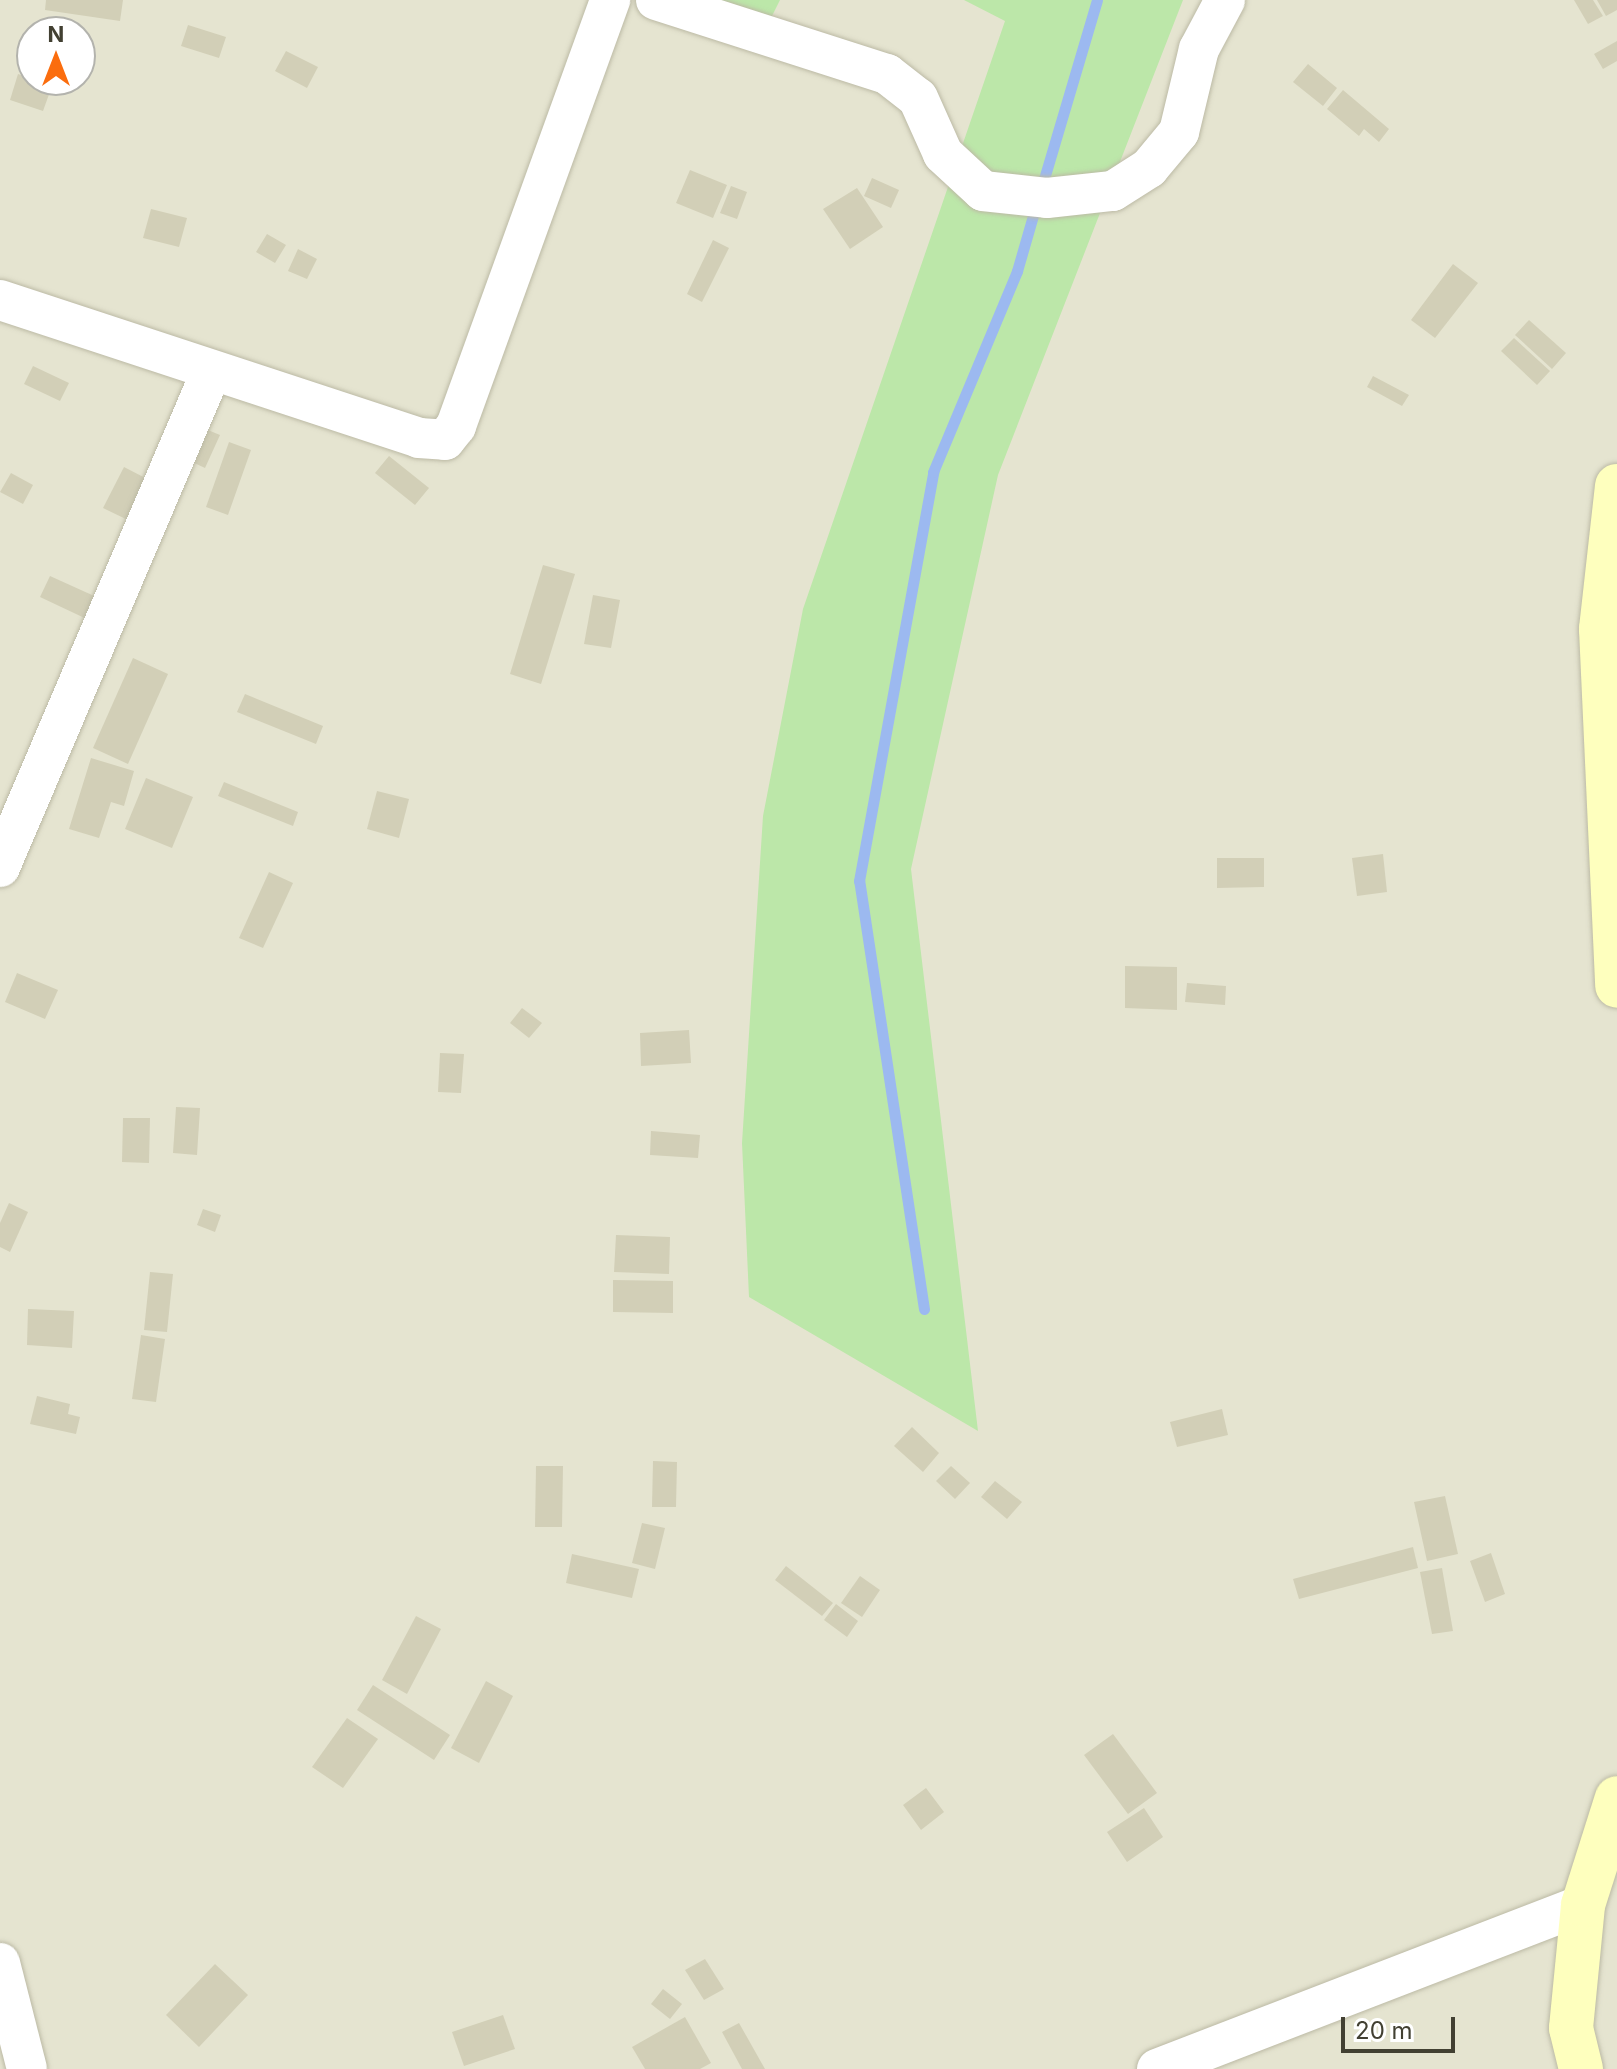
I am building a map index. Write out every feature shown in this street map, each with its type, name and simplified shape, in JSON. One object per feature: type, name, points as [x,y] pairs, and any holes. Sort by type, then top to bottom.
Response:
[{"type":"street","points":[[0,300],[419,438],[445,440],[456,426],[610,0]]},
{"type":"street","points":[[656,0],[887,74],[918,98],[943,154],[983,191],[1047,198],[1113,191],[1149,168],[1179,132],[1199,49],[1225,0]]},
{"type":"street","points":[[0,867],[212,370]]},
{"type":"street","points":[[1617,486],[1601,629],[1617,983]]},
{"type":"street","points":[[1581,2069],[1571,2028],[1583,1905],[1617,1798]]},
{"type":"street","points":[[1157,2069],[1583,1905]]},
{"type":"street","points":[[0,1963],[27,2069]]},
{"type":"shaded area","points":[[0,0],[1617,0],[1617,2069],[0,2069]]},
{"type":"green space","points":[[659,0],[780,0],[763,34]]},
{"type":"green space","points":[[964,0],[1183,0],[998,475],[911,869],[978,1431],[749,1297],[742,1143],[763,816],[803,609],[1005,21]]},
{"type":"building","points":[[46,0],[123,0],[120,21],[45,10]]},
{"type":"building","points":[[1574,0],[1593,0],[1603,16],[1588,24]]},
{"type":"building","points":[[1597,0],[1617,0],[1617,10],[1606,16]]},
{"type":"building","points":[[188,25],[226,37],[219,58],[181,46]]},
{"type":"building","points":[[1617,41],[1617,61],[1603,69],[1594,54]]},
{"type":"building","points":[[286,51],[318,67],[307,88],[275,71]]},
{"type":"building","points":[[1308,64],[1337,88],[1323,106],[1293,82]]},
{"type":"building","points":[[16,80],[16,96],[48,96],[43,111],[10,100]]},
{"type":"building","points":[[1343,90],[1389,129],[1379,142],[1364,129],[1359,136],[1327,109]]},
{"type":"building","points":[[690,170],[727,185],[713,218],[676,203]]},
{"type":"building","points":[[872,178],[899,190],[891,208],[864,196]]},
{"type":"building","points":[[731,186],[747,192],[737,219],[720,213]]},
{"type":"building","points":[[857,188],[883,227],[850,249],[823,209]]},
{"type":"building","points":[[151,209],[187,218],[179,247],[143,238]]},
{"type":"building","points":[[267,234],[286,245],[275,263],[256,252]]},
{"type":"building","points":[[713,240],[729,248],[702,302],[687,294]]},
{"type":"building","points":[[298,249],[317,259],[307,279],[288,271]]},
{"type":"building","points":[[1453,264],[1478,283],[1435,338],[1411,320]]},
{"type":"building","points":[[1529,320],[1566,353],[1552,369],[1515,335]]},
{"type":"building","points":[[1514,338],[1550,371],[1537,385],[1501,351]]},
{"type":"building","points":[[33,366],[69,383],[60,401],[24,384]]},
{"type":"building","points":[[1373,376],[1409,395],[1402,406],[1367,387]]},
{"type":"building","points":[[203,428],[220,435],[205,468],[188,460]]},
{"type":"building","points":[[229,442],[251,450],[228,515],[206,507]]},
{"type":"building","points":[[389,456],[429,488],[415,505],[375,473]]},
{"type":"building","points":[[124,467],[155,483],[134,523],[103,508]]},
{"type":"building","points":[[11,473],[33,485],[23,504],[0,492]]},
{"type":"building","points":[[543,565],[575,574],[541,684],[510,674]]},
{"type":"building","points":[[50,576],[103,600],[93,622],[40,597]]},
{"type":"building","points":[[593,595],[620,600],[611,648],[584,644]]},
{"type":"building","points":[[133,658],[168,674],[128,764],[93,748]]},
{"type":"building","points":[[245,694],[323,726],[316,744],[237,712]]},
{"type":"building","points":[[91,758],[134,771],[124,806],[111,802],[99,838],[69,829]]},
{"type":"building","points":[[146,778],[193,797],[172,848],[125,829]]},
{"type":"building","points":[[224,782],[298,812],[293,826],[218,796]]},
{"type":"building","points":[[377,791],[409,799],[399,838],[367,829]]},
{"type":"building","points":[[1383,854],[1387,892],[1357,896],[1352,858]]},
{"type":"building","points":[[1217,858],[1264,858],[1264,887],[1217,888]]},
{"type":"building","points":[[269,872],[293,883],[263,948],[239,938]]},
{"type":"building","points":[[1125,966],[1177,967],[1177,1010],[1125,1008]]},
{"type":"building","points":[[17,973],[58,990],[45,1019],[5,1002]]},
{"type":"building","points":[[1187,983],[1226,986],[1225,1005],[1185,1002]]},
{"type":"building","points":[[522,1008],[542,1023],[529,1038],[510,1023]]},
{"type":"building","points":[[689,1030],[691,1063],[641,1066],[640,1033]]},
{"type":"building","points":[[440,1053],[464,1054],[461,1093],[438,1092]]},
{"type":"building","points":[[176,1107],[200,1108],[197,1155],[173,1153]]},
{"type":"building","points":[[123,1118],[150,1118],[149,1163],[122,1162]]},
{"type":"building","points":[[651,1131],[700,1135],[698,1158],[650,1155]]},
{"type":"building","points":[[9,1203],[28,1212],[10,1252],[0,1247],[0,1223]]},
{"type":"building","points":[[203,1209],[221,1215],[215,1232],[197,1225]]},
{"type":"building","points":[[616,1235],[670,1237],[669,1274],[614,1272]]},
{"type":"building","points":[[150,1272],[173,1274],[167,1332],[144,1330]]},
{"type":"building","points":[[613,1280],[673,1281],[673,1313],[613,1312]]},
{"type":"building","points":[[28,1309],[74,1311],[72,1348],[27,1345]]},
{"type":"building","points":[[141,1335],[165,1339],[156,1402],[132,1399]]},
{"type":"building","points":[[37,1396],[70,1404],[68,1414],[80,1417],[76,1434],[30,1424]]},
{"type":"building","points":[[1222,1409],[1228,1435],[1177,1447],[1170,1422]]},
{"type":"building","points":[[912,1427],[939,1453],[923,1472],[894,1446]]},
{"type":"building","points":[[653,1461],[677,1462],[676,1507],[652,1507]]},
{"type":"building","points":[[536,1466],[563,1466],[562,1527],[535,1527]]},
{"type":"building","points":[[951,1466],[970,1483],[955,1499],[936,1481]]},
{"type":"building","points":[[995,1481],[1022,1502],[1007,1519],[981,1497]]},
{"type":"building","points":[[1445,1496],[1458,1554],[1427,1561],[1414,1502]]},
{"type":"building","points":[[642,1523],[665,1528],[655,1569],[632,1563]]},
{"type":"building","points":[[1413,1547],[1418,1568],[1299,1599],[1293,1579]]},
{"type":"building","points":[[1491,1553],[1505,1594],[1485,1602],[1470,1561]]},
{"type":"building","points":[[572,1554],[639,1569],[632,1598],[566,1583]]},
{"type":"building","points":[[786,1566],[833,1603],[822,1616],[775,1580]]},
{"type":"building","points":[[1442,1568],[1453,1631],[1432,1634],[1420,1572]]},
{"type":"building","points":[[860,1576],[880,1590],[862,1617],[841,1603]]},
{"type":"building","points":[[836,1604],[858,1621],[847,1637],[824,1620]]},
{"type":"building","points":[[416,1616],[441,1629],[407,1694],[382,1680]]},
{"type":"building","points":[[486,1681],[513,1696],[479,1763],[451,1748]]},
{"type":"building","points":[[373,1685],[450,1735],[434,1760],[357,1710]]},
{"type":"building","points":[[347,1718],[378,1739],[343,1788],[312,1767]]},
{"type":"building","points":[[1113,1734],[1157,1793],[1128,1814],[1084,1755]]},
{"type":"building","points":[[926,1788],[944,1812],[921,1830],[903,1805]]},
{"type":"building","points":[[1144,1808],[1163,1837],[1127,1862],[1107,1832]]},
{"type":"building","points":[[705,1959],[724,1989],[704,2000],[685,1970]]},
{"type":"building","points":[[215,1964],[248,1995],[199,2047],[166,2015]]},
{"type":"building","points":[[663,1989],[682,2004],[670,2019],[651,2004]]},
{"type":"building","points":[[503,2015],[515,2049],[464,2066],[452,2032]]},
{"type":"building","points":[[685,2017],[711,2063],[700,2069],[645,2069],[632,2047]]},
{"type":"building","points":[[739,2023],[765,2069],[742,2069],[722,2032]]},
{"type":"waterway","points":[[1041,189],[1097,0]]},
{"type":"waterway","points":[[924,1309],[859,881],[933,472],[1017,271],[1036,205]]}]
